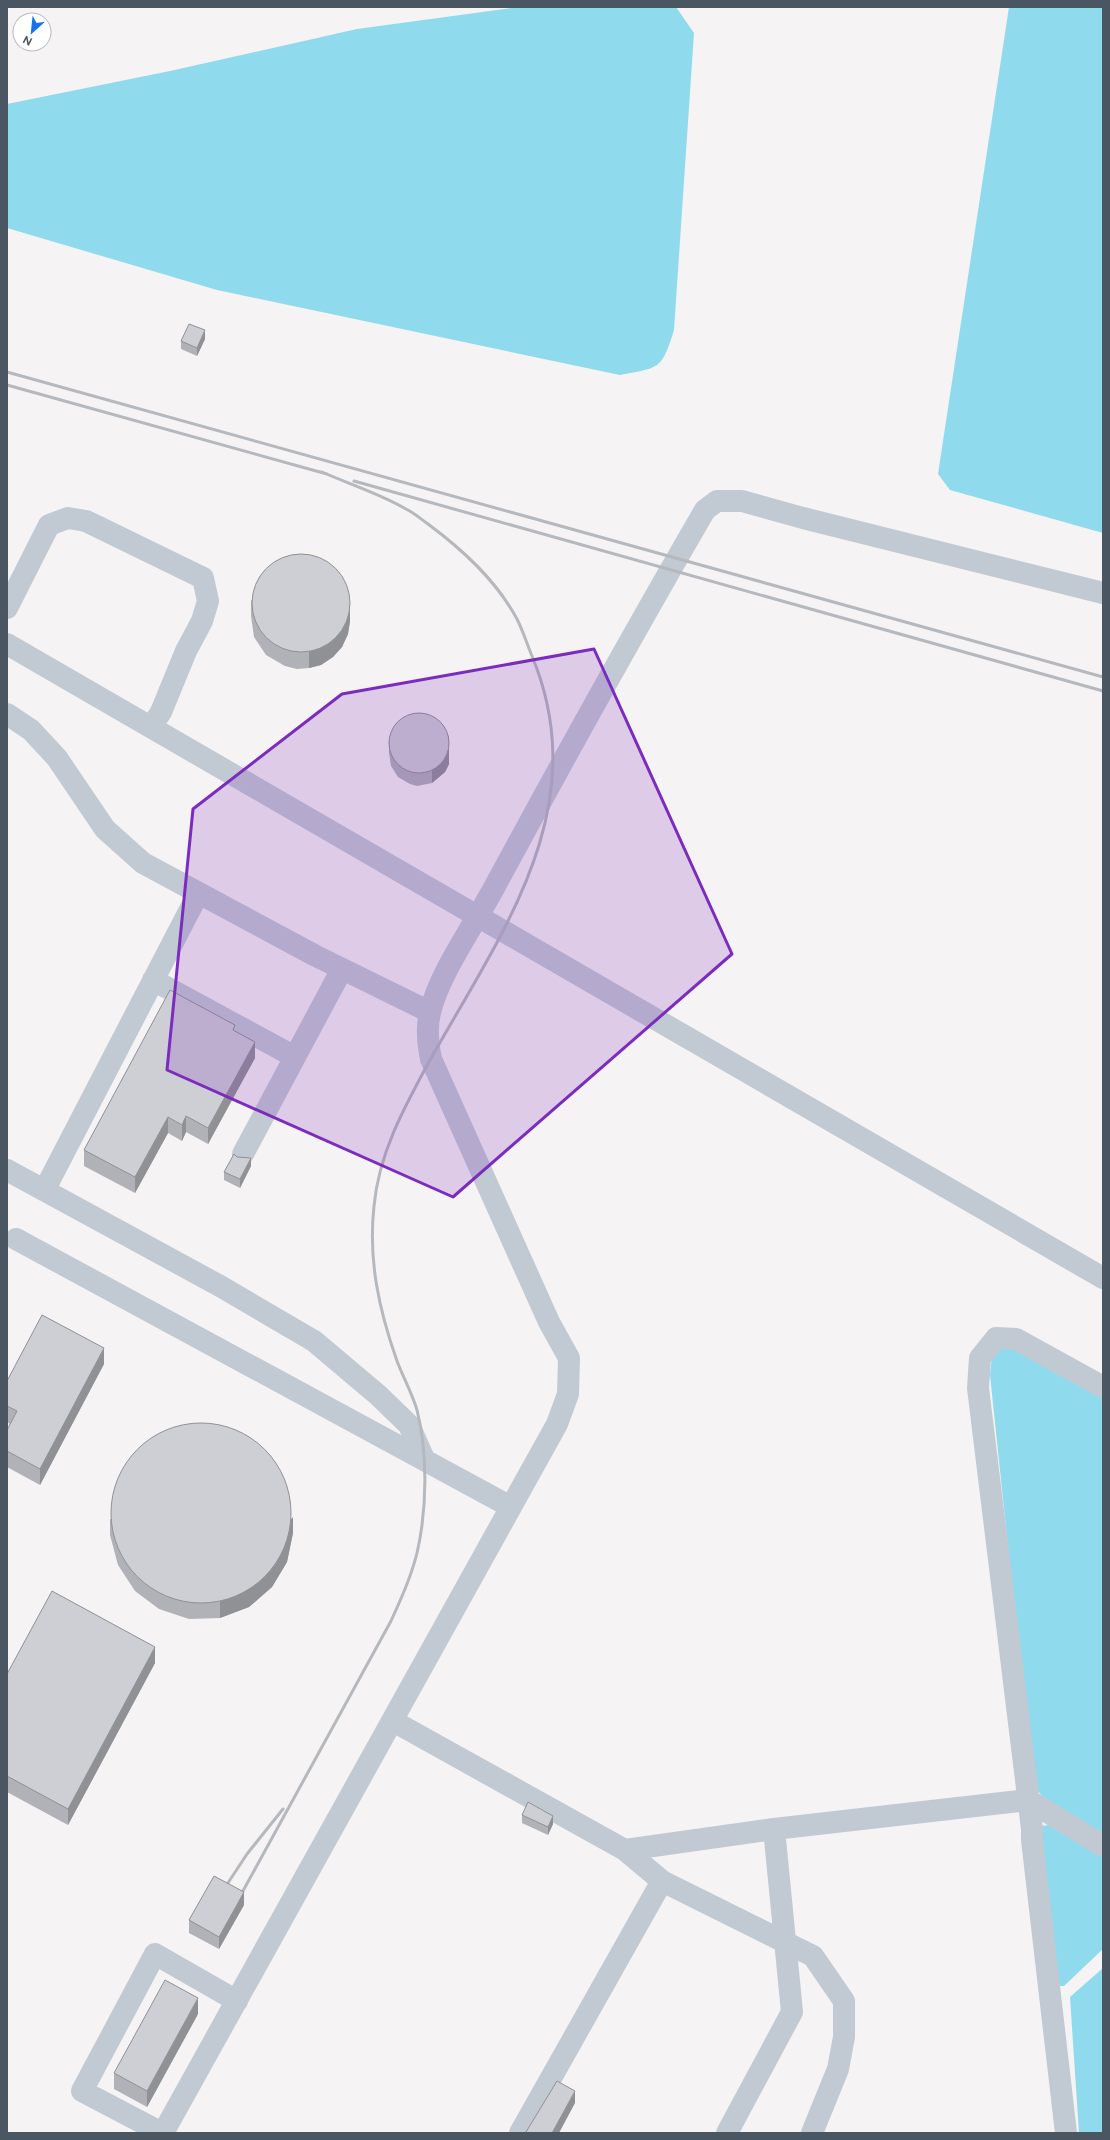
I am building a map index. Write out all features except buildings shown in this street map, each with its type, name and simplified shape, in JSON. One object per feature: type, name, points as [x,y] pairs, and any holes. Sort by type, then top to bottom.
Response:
[{"type":"lane","points":[[237,2001],[155,1954],[82,2091],[162,2133],[237,2001],[557,1424],[568,1394],[569,1358],[549,1322],[430,1059],[428,1037],[430,1012],[444,974],[479,916],[552,779],[705,510],[717,501],[742,501],[802,518],[1103,593]]},
{"type":"lane","points":[[7,608],[49,524],[68,518],[86,521],[203,578],[208,601],[202,621],[186,651],[161,712],[151,727]]},
{"type":"lane","points":[[7,644],[1103,1278]]},
{"type":"lane","points":[[7,714],[31,730],[57,758],[105,829],[143,863],[198,894],[342,969],[430,1012]]},
{"type":"lane","points":[[45,1189],[198,894]]},
{"type":"lane","points":[[243,1154],[342,969]]},
{"type":"lane","points":[[153,980],[295,1057]]},
{"type":"lane","points":[[7,1170],[45,1189],[220,1286],[314,1341],[378,1395],[409,1425],[424,1459]]},
{"type":"lane","points":[[16,1239],[511,1507]]},
{"type":"lane","points":[[1066,2133],[1028,1800],[978,1388],[980,1358],[996,1338],[1016,1339],[1103,1387]]},
{"type":"lane","points":[[392,1721],[625,1850],[662,1880],[813,1956],[844,2002],[844,2037],[838,2069],[812,2133]]},
{"type":"lane","points":[[625,1850],[774,1829],[1028,1800],[1103,1846]]},
{"type":"lane","points":[[727,2133],[792,2012],[774,1829]]},
{"type":"lane","points":[[520,2133],[662,1880]]},
{"type":"highlighted area","points":[[594,649],[732,954],[453,1197],[167,1070],[193,809],[342,694]]},
{"type":"water","points":[[520,7],[676,7],[694,33],[674,330],[662,360],[651,368],[620,375],[217,290],[7,228],[7,104],[170,71],[357,29]]},
{"type":"water","points":[[1009,7],[1103,7],[1103,533],[950,490],[938,474]]},
{"type":"water","points":[[1004,1346],[1025,1352],[1103,1395],[1103,1836],[1046,1801],[1033,1785],[990,1375],[992,1355]]},
{"type":"water","points":[[1049,1825],[1103,1853],[1103,1949],[1064,1986],[1057,1986],[1041,1826]]},
{"type":"water","points":[[1103,1968],[1103,2133],[1079,2133],[1070,1997]]},
{"type":"railway","points":[[7,372],[1103,677]]},
{"type":"railway","points":[[7,385],[327,474]]},
{"type":"railway","points":[[238,1900],[391,1621],[406,1588],[415,1562],[423,1519],[425,1482],[423,1444],[417,1410],[413,1397],[397,1361],[385,1323],[376,1285],[373,1226],[377,1186],[387,1148],[411,1095],[511,916],[532,867],[546,817],[553,765],[549,712],[532,656],[517,619],[499,591],[466,555],[415,514],[365,489],[322,472]]},
{"type":"railway","points":[[354,481],[1103,691]]},
{"type":"railway","points":[[222,1892],[247,1854],[283,1809]]}]
